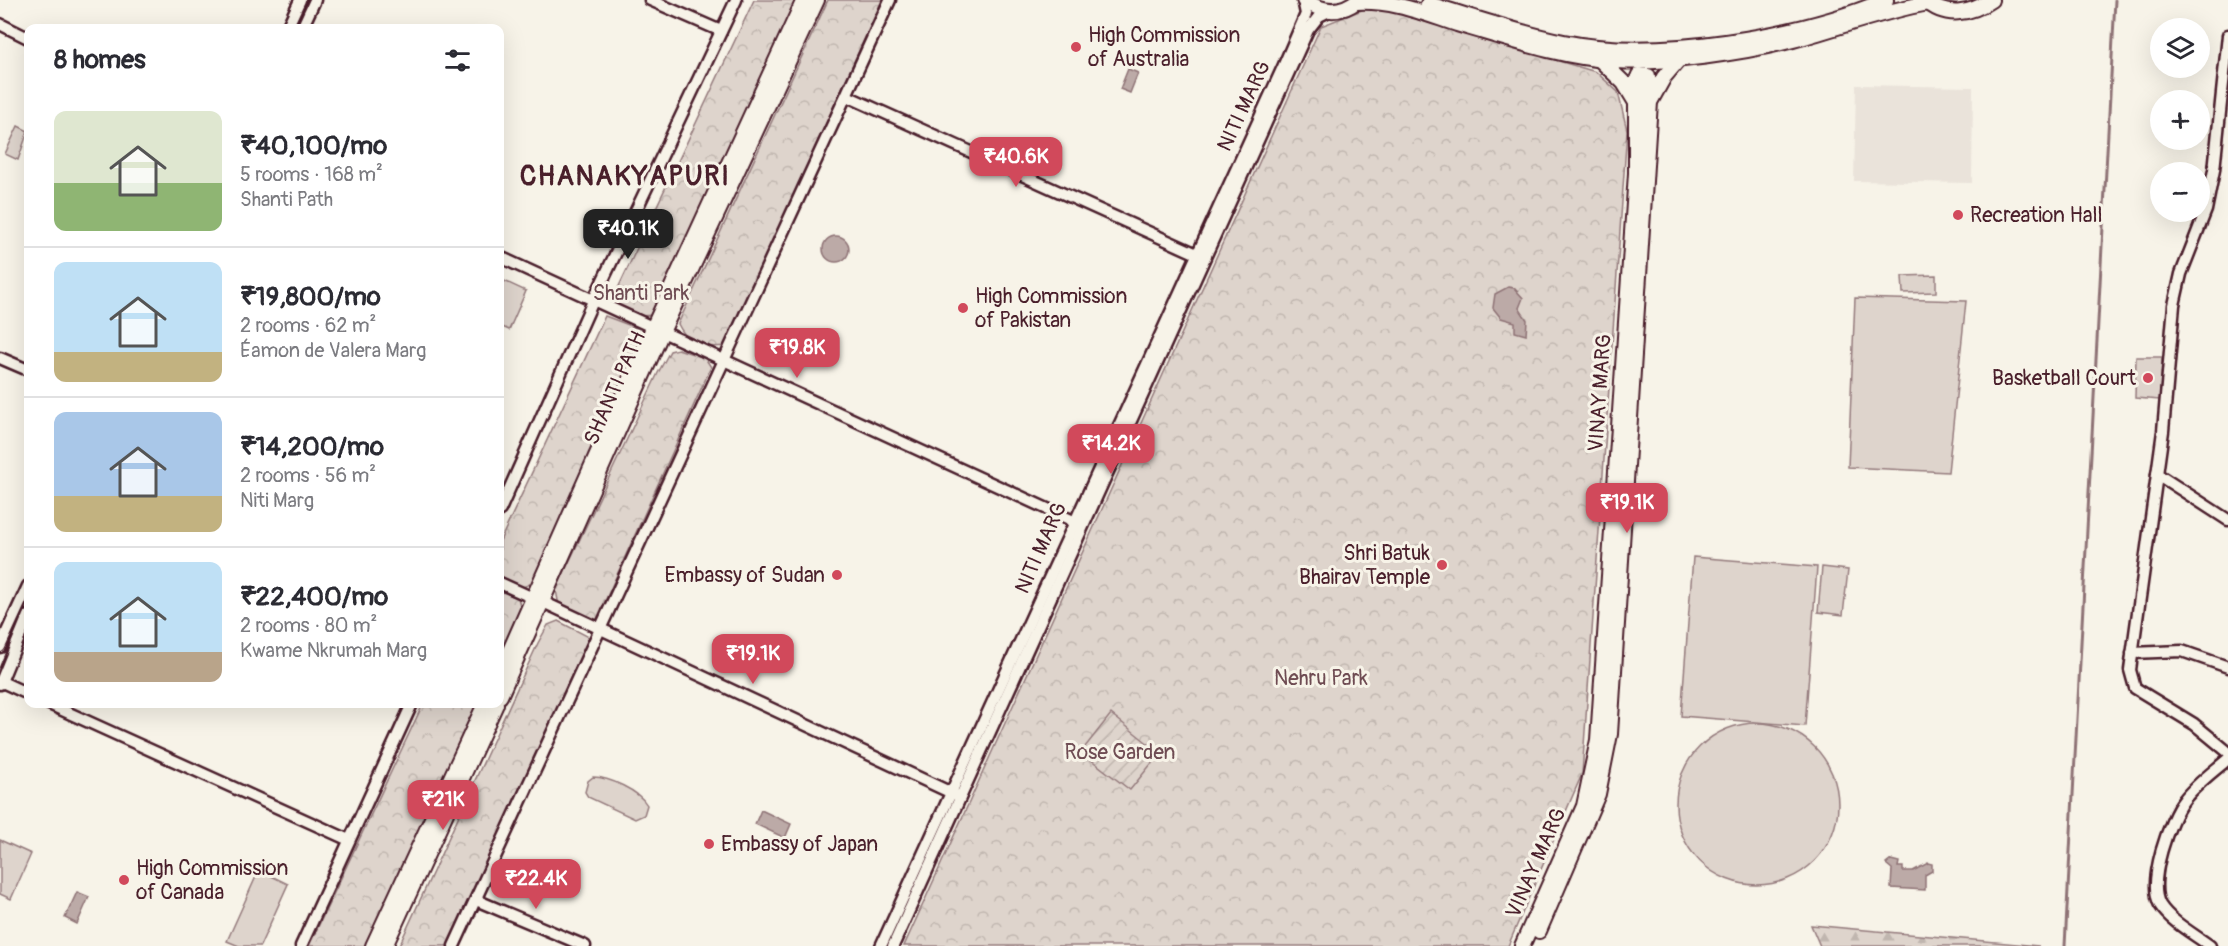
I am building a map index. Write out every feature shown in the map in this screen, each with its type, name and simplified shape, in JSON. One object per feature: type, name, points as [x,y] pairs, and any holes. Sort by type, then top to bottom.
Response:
[{"type":"main road","name":"SHANTI PATH","points":[[504,686],[538,600],[804,0]]},
{"type":"main road","name":"SHANTI PATH","points":[[658,330],[817,0]]},
{"type":"main road","points":[[1303,0],[1315,8],[1329,11],[1343,9],[1357,1],[1373,1],[1418,9],[1456,23],[1552,50],[1598,58],[1651,62],[1747,50],[1791,41],[1878,14],[1927,2],[1946,11],[1966,12],[1978,9],[1991,0]]},
{"type":"main road","points":[[1415,0],[1566,43],[1642,49],[1761,36],[1866,9],[1886,0]]},
{"type":"main road","name":"VINAY MARG","points":[[1650,102],[1664,78],[1681,57]]},
{"type":"main road","points":[[1598,58],[1624,83],[1635,100]]},
{"type":"main road","name":"VINAY MARG","points":[[1522,946],[1584,806],[1598,740],[1636,173],[1636,82],[1639,75],[1644,74],[1648,76],[1650,83],[1650,102],[1610,734],[1598,794],[1562,884],[1532,946]]},
{"type":"main road","name":"SHANTI PATH","points":[[504,665],[538,600]]},
{"type":"main road","points":[[373,946],[483,708]]},
{"type":"main road","points":[[385,946],[494,708]]},
{"type":"street","points":[[289,24],[300,0]]},
{"type":"street","points":[[304,24],[315,0]]},
{"type":"street","points":[[650,0],[721,31]]},
{"type":"street","points":[[504,501],[593,301],[736,0]]},
{"type":"street","points":[[454,946],[890,0]]},
{"type":"street","name":"NITI MARG","points":[[881,946],[955,795],[1300,28],[1306,14],[1303,0]]},
{"type":"street","name":"NITI MARG","points":[[1078,523],[1308,30],[1319,15],[1329,11]]},
{"type":"street","points":[[0,24],[24,36]]},
{"type":"street","points":[[2228,35],[2214,170],[2206,210],[2181,274],[2174,305],[2157,474],[2130,670],[2135,688],[2194,724],[2228,752]]},
{"type":"street","points":[[847,96],[1197,254]]},
{"type":"street","points":[[504,259],[1078,523]]},
{"type":"street","points":[[0,358],[24,368]]},
{"type":"street","points":[[2157,474],[2228,520]]},
{"type":"street","points":[[504,585],[955,795]]},
{"type":"street","points":[[0,647],[24,595]]},
{"type":"street","points":[[24,625],[0,682],[24,692]]},
{"type":"street","points":[[2132,653],[2182,651],[2228,667]]},
{"type":"street","points":[[58,708],[349,840]]},
{"type":"street","points":[[301,946],[410,708]]},
{"type":"street","points":[[2210,946],[2170,916],[2160,904],[2156,889],[2157,872],[2168,831],[2183,801],[2228,759]]},
{"type":"street","name":"NITI MARG","points":[[893,946],[955,795]]},
{"type":"street","points":[[476,900],[585,946]]},
{"type":"shaded area","points":[[1128,69],[1138,73],[1130,93],[1120,89]]},
{"type":"shaded area","points":[[1856,85],[1973,87],[1972,183],[1854,181]]},
{"type":"shaded area","points":[[836,236],[845,240],[849,249],[845,258],[836,262],[827,258],[823,249],[827,240]]},
{"type":"shaded area","points":[[1508,287],[1514,288],[1523,298],[1519,308],[1527,320],[1526,335],[1515,332],[1515,322],[1501,318],[1493,308],[1495,294]]},
{"type":"shaded area","points":[[761,810],[791,824],[785,838],[755,824]]},
{"type":"shaded area","points":[[1891,860],[1899,862],[1898,867],[1903,867],[1903,871],[1913,871],[1928,863],[1932,864],[1932,871],[1925,875],[1925,890],[1891,888],[1892,869],[1886,864]]},
{"type":"shaded area","points":[[77,892],[89,897],[77,924],[65,918]]},
{"type":"green space","name":"Shanti Park","points":[[754,0],[797,0],[714,178],[655,315],[639,316],[617,306],[613,299]]},
{"type":"green space","name":"Shanti Park","points":[[828,0],[882,0],[725,346],[697,343],[686,336],[678,324]]},
{"type":"green space","name":"Nehru Park","points":[[1372,6],[1596,72],[1618,92],[1627,130],[1582,774],[1508,946],[904,946],[1321,26]]},
{"type":"green space","points":[[18,126],[24,129],[24,143],[18,160],[5,154]]},
{"type":"green space","points":[[1936,275],[1936,292],[1903,293],[1902,276]]},
{"type":"green space","points":[[504,281],[526,291],[509,330],[504,328]]},
{"type":"green space","points":[[1855,298],[1966,301],[1948,472],[1848,467]]},
{"type":"green space","name":"Shanti Park","points":[[605,316],[634,327],[644,337],[535,582],[523,587],[504,579],[504,532]]},
{"type":"green space","name":"Shanti Park","points":[[678,349],[705,358],[711,367],[596,621],[559,606],[556,590],[658,373],[670,351]]},
{"type":"green space","name":"Basketball Court","points":[[2136,357],[2162,357],[2160,400],[2135,398]]},
{"type":"green space","points":[[1693,557],[1817,567],[1805,726],[1681,716]]},
{"type":"green space","points":[[1822,567],[1848,570],[1843,615],[1818,612]]},
{"type":"green space","points":[[504,593],[518,598],[522,612],[504,650]]},
{"type":"green space","points":[[558,621],[589,637],[449,946],[399,946],[538,643],[548,625]]},
{"type":"green space","points":[[421,708],[477,708],[365,946],[309,946]]},
{"type":"green space","name":"Rose Garden","points":[[1111,714],[1160,753],[1130,790],[1081,752]]},
{"type":"green space","points":[[1757,723],[1788,729],[1814,747],[1832,773],[1838,804],[1832,835],[1814,861],[1788,879],[1757,885],[1726,879],[1700,861],[1682,835],[1676,804],[1682,773],[1700,747],[1726,729]]},
{"type":"green space","points":[[593,777],[615,782],[631,790],[647,805],[644,815],[635,819],[588,797],[585,792],[588,781]]},
{"type":"green space","points":[[0,840],[31,854],[11,899],[0,894]]},
{"type":"green space","points":[[259,870],[288,884],[260,946],[239,946],[227,941]]},
{"type":"green space","points":[[1811,925],[2039,946],[1820,946]]},
{"type":"waterway","points":[[2065,946],[2115,0]]},
{"type":"place","name":"High Commission of Australia","points":[[1076,47]]},
{"type":"place","name":"Recreation Hall","points":[[1958,215]]},
{"type":"place","name":"High Commission of Pakistan","points":[[963,308]]},
{"type":"place","name":"Basketball Court","points":[[2148,378]]},
{"type":"place","name":"Shri Batuk Bhairav Temple","points":[[1442,565]]},
{"type":"place","name":"Embassy of Sudan","points":[[837,575]]},
{"type":"place","name":"Embassy of Japan","points":[[709,844]]},
{"type":"place","name":"High Commission of Canada","points":[[124,880]]},
{"type":"district","name":"CHANAKYAPURI","points":[[625,176]]}]
